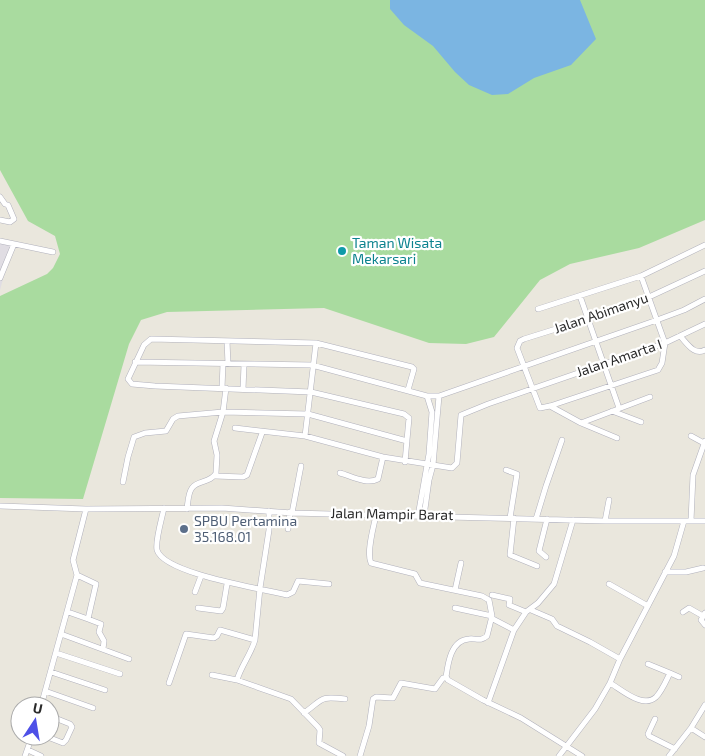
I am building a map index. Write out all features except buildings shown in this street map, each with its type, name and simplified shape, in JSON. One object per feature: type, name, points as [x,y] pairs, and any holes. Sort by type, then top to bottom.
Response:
[{"type":"street","points":[[0,197],[2,203],[8,205],[14,219],[10,222],[0,220]]},
{"type":"street","points":[[0,241],[53,252]]},
{"type":"street","points":[[0,278],[14,244]]},
{"type":"street","points":[[538,309],[641,276],[705,245]]},
{"type":"street","name":"Jalan Abimanyu","points":[[550,406],[540,408],[532,389],[518,348],[524,338],[588,319],[649,297],[705,271]]},
{"type":"street","points":[[550,406],[658,370],[662,363],[665,343],[641,276]]},
{"type":"street","points":[[580,296],[619,408]]},
{"type":"street","points":[[135,362],[312,366],[426,396],[439,396],[523,365],[657,320],[684,310],[705,299]]},
{"type":"street","name":"Jalan Amarta I","points":[[431,465],[452,468],[457,463],[461,415],[665,343],[705,324]]},
{"type":"street","points":[[680,336],[695,352],[700,353],[705,350]]},
{"type":"street","points":[[405,462],[409,418],[407,414],[311,392],[132,384],[128,379],[144,345],[151,339],[316,343],[412,367],[414,369],[408,390]]},
{"type":"street","points":[[215,476],[217,455],[214,441],[223,412],[228,341]]},
{"type":"street","points":[[305,436],[316,343]]},
{"type":"street","points":[[243,389],[244,365]]},
{"type":"street","points":[[426,396],[434,411]]},
{"type":"street","points":[[421,516],[431,465],[434,411],[439,396]]},
{"type":"street","points":[[581,423],[650,397]]},
{"type":"street","points":[[550,406],[581,423],[617,438]]},
{"type":"street","points":[[612,411],[641,422]]},
{"type":"street","points":[[123,482],[134,437],[145,433],[166,431],[173,419],[178,416],[223,412],[308,414],[407,441]]},
{"type":"street","points":[[235,428],[262,433],[305,436],[382,457],[431,465]]},
{"type":"street","points":[[187,509],[193,485],[215,476],[243,478],[247,475],[262,433]]},
{"type":"street","points":[[559,756],[595,709],[610,683],[620,659],[674,556],[687,521],[693,475],[704,442],[690,436]]},
{"type":"street","points":[[536,519],[562,440]]},
{"type":"street","points":[[340,473],[360,479],[378,480],[382,457]]},
{"type":"street","points":[[288,529],[301,466]]},
{"type":"street","points":[[506,470],[515,472],[517,476],[510,554],[537,566]]},
{"type":"street","points":[[605,521],[609,500]]},
{"type":"street","name":"Jalan Mampir Barat","points":[[0,506],[269,510],[291,513],[605,521],[705,521]]},
{"type":"street","points":[[44,696],[77,575],[73,560],[83,508]]},
{"type":"street","points":[[164,508],[156,547],[158,552],[167,560],[201,576],[228,584],[260,588],[287,595],[293,592],[298,581],[329,584]]},
{"type":"street","points":[[237,680],[249,659],[255,640],[260,588],[269,530],[269,510]]},
{"type":"street","points":[[376,515],[370,549],[369,559],[371,563],[411,572],[416,575],[420,583],[455,590],[489,600],[492,617],[487,636],[478,640],[469,639],[461,641],[455,646],[448,664],[446,676],[448,678]]},
{"type":"street","points":[[546,557],[539,551],[547,519]]},
{"type":"street","points":[[488,703],[514,630],[528,611],[554,584],[572,520]]},
{"type":"street","points":[[455,590],[461,563]]},
{"type":"street","points":[[665,572],[686,572],[703,568]]},
{"type":"street","points":[[77,575],[96,584],[88,619]]},
{"type":"street","points":[[196,592],[201,576]]},
{"type":"street","points":[[198,608],[221,610],[228,584]]},
{"type":"street","points":[[609,584],[648,606]]},
{"type":"street","points":[[492,596],[510,599],[509,605],[552,619],[557,626],[620,659]]},
{"type":"street","points":[[454,608],[492,617],[514,630]]},
{"type":"street","points":[[683,612],[689,608],[704,615],[701,622],[705,625]]},
{"type":"street","points":[[68,612],[101,624],[99,632],[104,641],[103,650]]},
{"type":"street","points":[[168,683],[186,634],[214,638],[220,630],[255,640]]},
{"type":"street","points":[[61,634],[129,659]]},
{"type":"street","points":[[56,653],[120,674]]},
{"type":"street","points":[[648,664],[678,677]]},
{"type":"street","points":[[50,672],[105,690]]},
{"type":"street","points":[[610,683],[645,701],[657,696],[670,673]]},
{"type":"street","points":[[212,675],[237,680],[291,699],[318,727],[319,743],[343,756]]},
{"type":"street","points":[[360,756],[369,726],[373,699],[376,697],[393,698],[401,683],[434,689],[443,678],[448,678],[488,703],[521,718],[582,756]]},
{"type":"street","points":[[45,691],[93,708]]},
{"type":"street","points":[[304,713],[322,698],[345,699]]},
{"type":"street","points":[[669,756],[691,728],[704,707]]},
{"type":"street","points":[[655,719],[648,734],[649,736],[675,749]]},
{"type":"street","points":[[60,720],[70,724],[72,727],[66,740],[60,742]]},
{"type":"street","points":[[691,728],[705,736]]},
{"type":"street","points":[[27,753],[41,756]]},
{"type":"shaded area","points":[[0,239],[13,242],[0,290]]},
{"type":"green space","name":"Taman Wisata Mekarsari","points":[[0,0],[705,0],[705,220],[639,248],[570,264],[540,280],[494,337],[466,344],[429,343],[324,308],[167,312],[141,320],[129,344],[83,499],[0,498],[0,296],[47,274],[53,268],[60,254],[55,236],[28,221],[0,170]]},
{"type":"water","points":[[390,0],[580,0],[596,39],[571,65],[534,78],[508,94],[492,95],[469,85],[433,46],[404,25],[390,9]]},
{"type":"place","name":"Taman Wisata Mekarsari","points":[[342,251]]},
{"type":"place","name":"SPBU Pertamina 35.168.01","points":[[184,529]]}]
